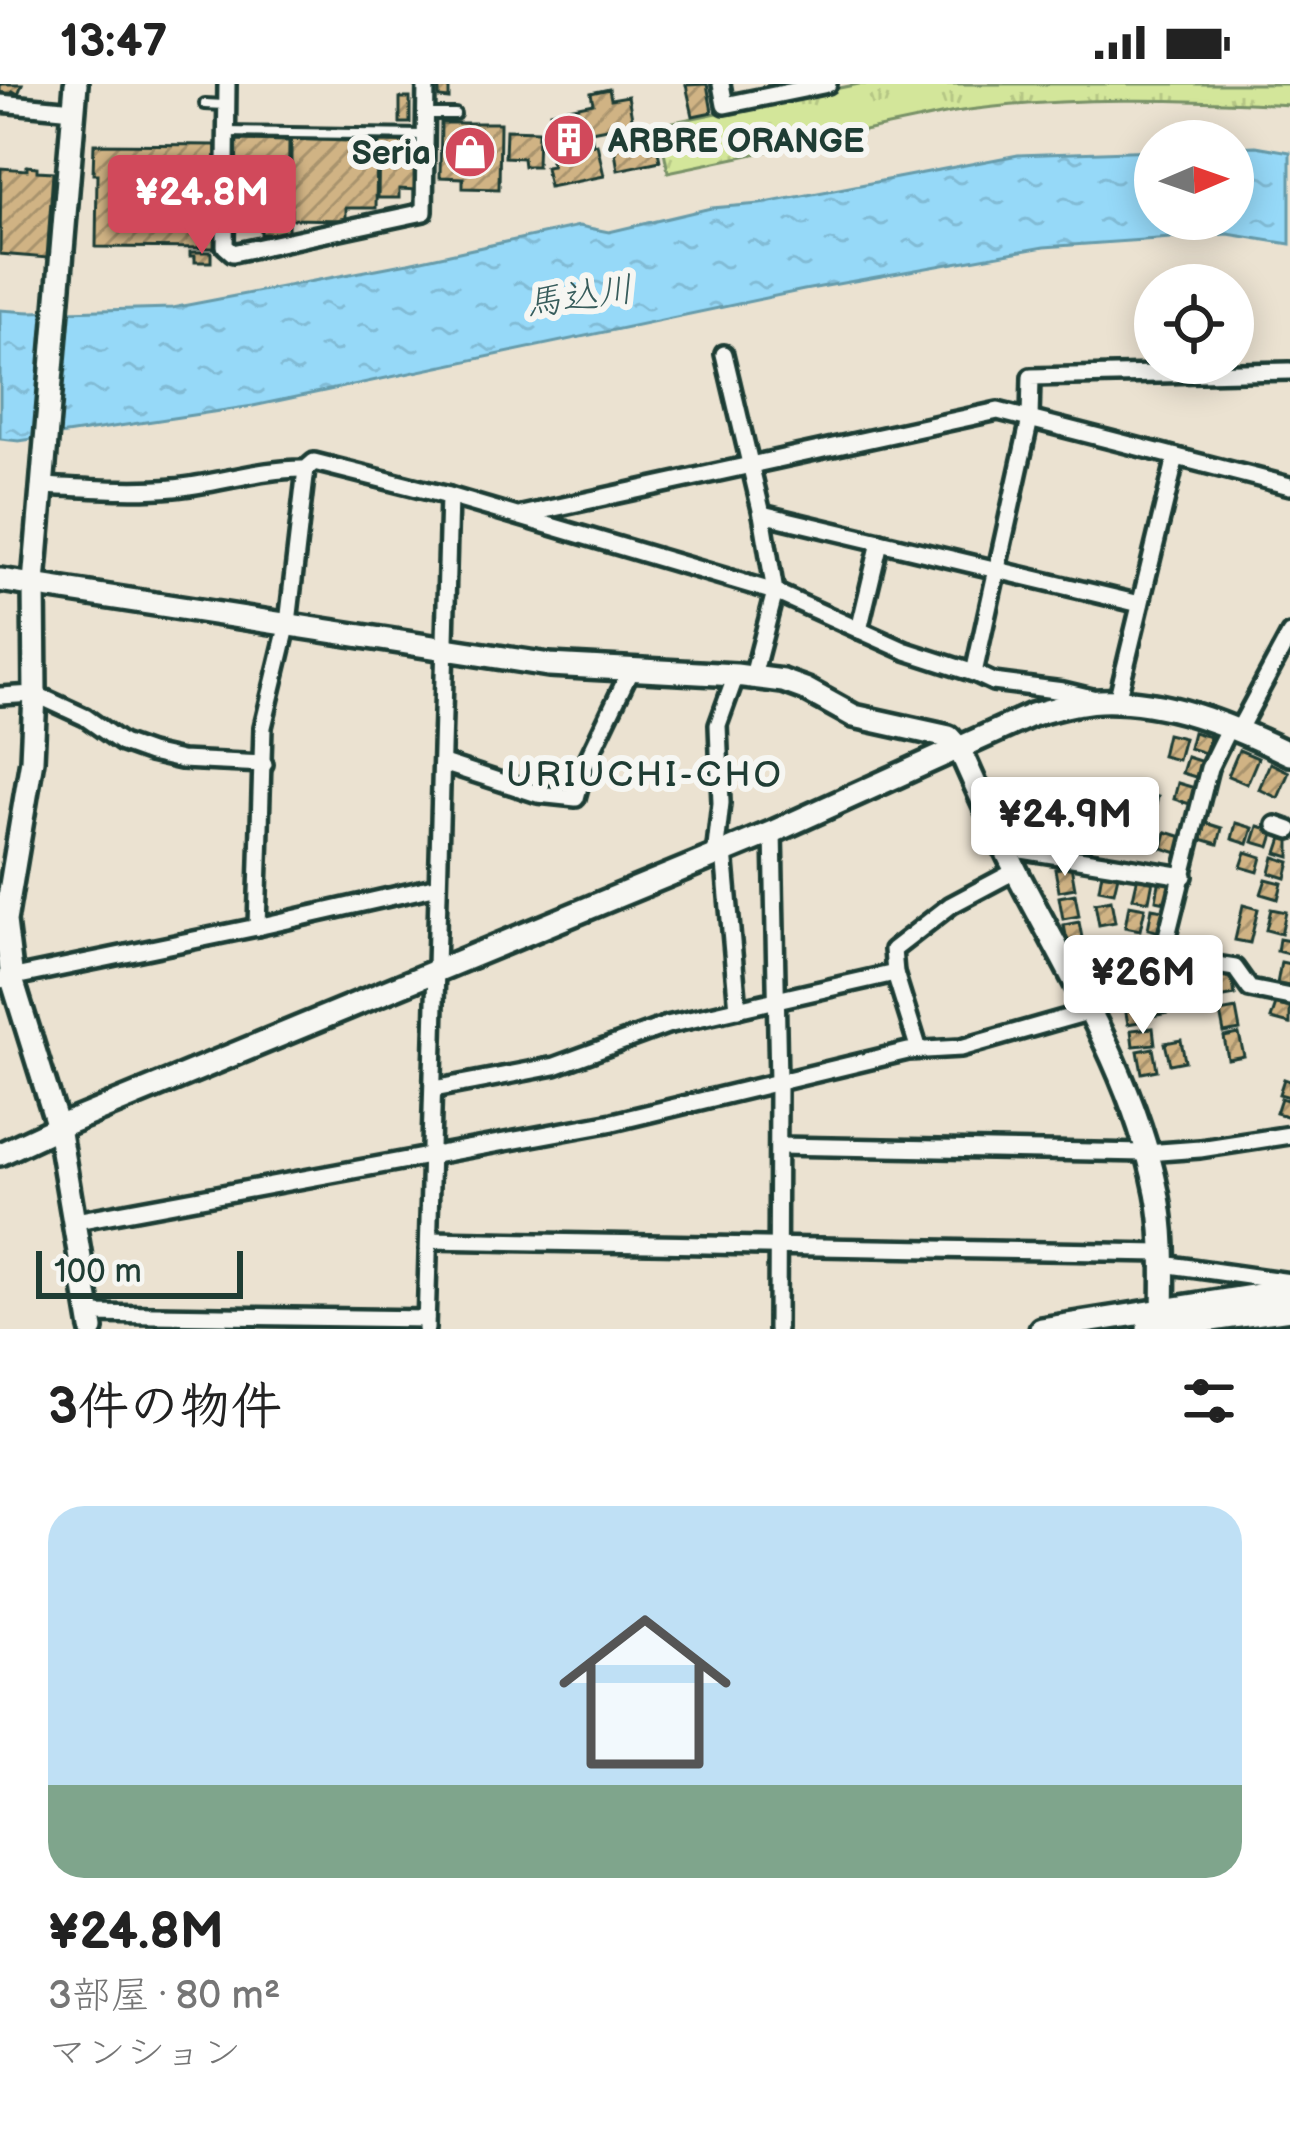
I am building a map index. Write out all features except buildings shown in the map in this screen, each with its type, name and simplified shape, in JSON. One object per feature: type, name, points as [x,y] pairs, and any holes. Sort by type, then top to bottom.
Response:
[{"type":"street","points":[[76,84],[34,584],[32,760],[8,849],[4,921],[6,979],[58,1127],[91,1322],[426,1324],[449,496]]},
{"type":"street","points":[[227,84],[225,246],[233,253],[424,212],[426,84]]},
{"type":"street","points":[[721,84],[725,105],[828,84]]},
{"type":"street","points":[[0,103],[74,110]]},
{"type":"street","points":[[724,354],[762,514],[775,592],[744,675],[718,725],[720,854],[738,1009]]},
{"type":"street","points":[[974,673],[1030,419],[1031,377],[1290,371]]},
{"type":"street","points":[[519,516],[998,411],[1290,486]]},
{"type":"street","points":[[1109,701],[1141,604],[1177,457]]},
{"type":"street","points":[[43,474],[111,490],[172,488],[306,469],[314,462],[449,496],[775,592],[906,651],[993,682],[1140,703],[1234,727],[1290,754]]},
{"type":"street","points":[[257,927],[263,727],[288,623],[306,469]]},
{"type":"street","points":[[762,514],[1141,604]]},
{"type":"street","points":[[859,630],[880,542]]},
{"type":"street","points":[[0,580],[549,665],[783,681],[854,716],[949,737],[959,748],[1012,863],[1091,1011],[1131,1105],[1162,1219],[1160,1324]]},
{"type":"street","points":[[1162,956],[1209,768],[1290,634]]},
{"type":"street","points":[[443,763],[538,794],[576,798],[585,765],[631,669]]},
{"type":"street","points":[[1270,671],[1290,680]]},
{"type":"street","points":[[0,696],[35,694],[85,717],[122,743],[150,753],[181,760],[264,764]]},
{"type":"street","points":[[0,1154],[773,832],[1032,715],[1109,701]]},
{"type":"street","points":[[773,832],[777,1329]]},
{"type":"street","points":[[919,1050],[895,973],[893,950],[1012,863],[1016,849],[1184,876]]},
{"type":"street","points":[[6,979],[438,886]]},
{"type":"street","points":[[1064,958],[1124,950],[1234,968],[1250,989],[1290,997]]},
{"type":"street","points":[[434,1089],[555,1066],[667,1025],[895,973]]},
{"type":"street","points":[[76,1221],[613,1122],[919,1050],[962,1048],[1091,1011]]},
{"type":"street","points":[[778,1147],[1146,1153],[1290,1135]]},
{"type":"street","points":[[429,1240],[1163,1259],[1290,1286]]},
{"type":"street","points":[[1160,1324],[1290,1286]]},
{"type":"street","points":[[1041,1329],[1160,1324],[1290,1309]]},
{"type":"lane","points":[[205,104],[227,105]]},
{"type":"lane","points":[[425,114],[455,114]]},
{"type":"lane","points":[[226,132],[425,135]]},
{"type":"green space","points":[[859,84],[1290,84],[1290,105],[1122,100],[997,107],[668,172],[659,125]]},
{"type":"water","points":[[1254,146],[1290,152],[1290,244],[1254,238]]},
{"type":"water","name":"馬込川","points":[[1134,151],[1134,240],[1143,240],[1044,247],[804,290],[253,406],[19,441],[0,439],[0,310],[172,308],[579,226],[609,232],[711,208],[760,204],[1018,155]]},
{"type":"place","name":"ARBRE ORANGE","points":[[569,140]]},
{"type":"place","name":"Seria","points":[[470,152]]},
{"type":"district","name":"URIUCHI-CHO","points":[[645,773]]}]
